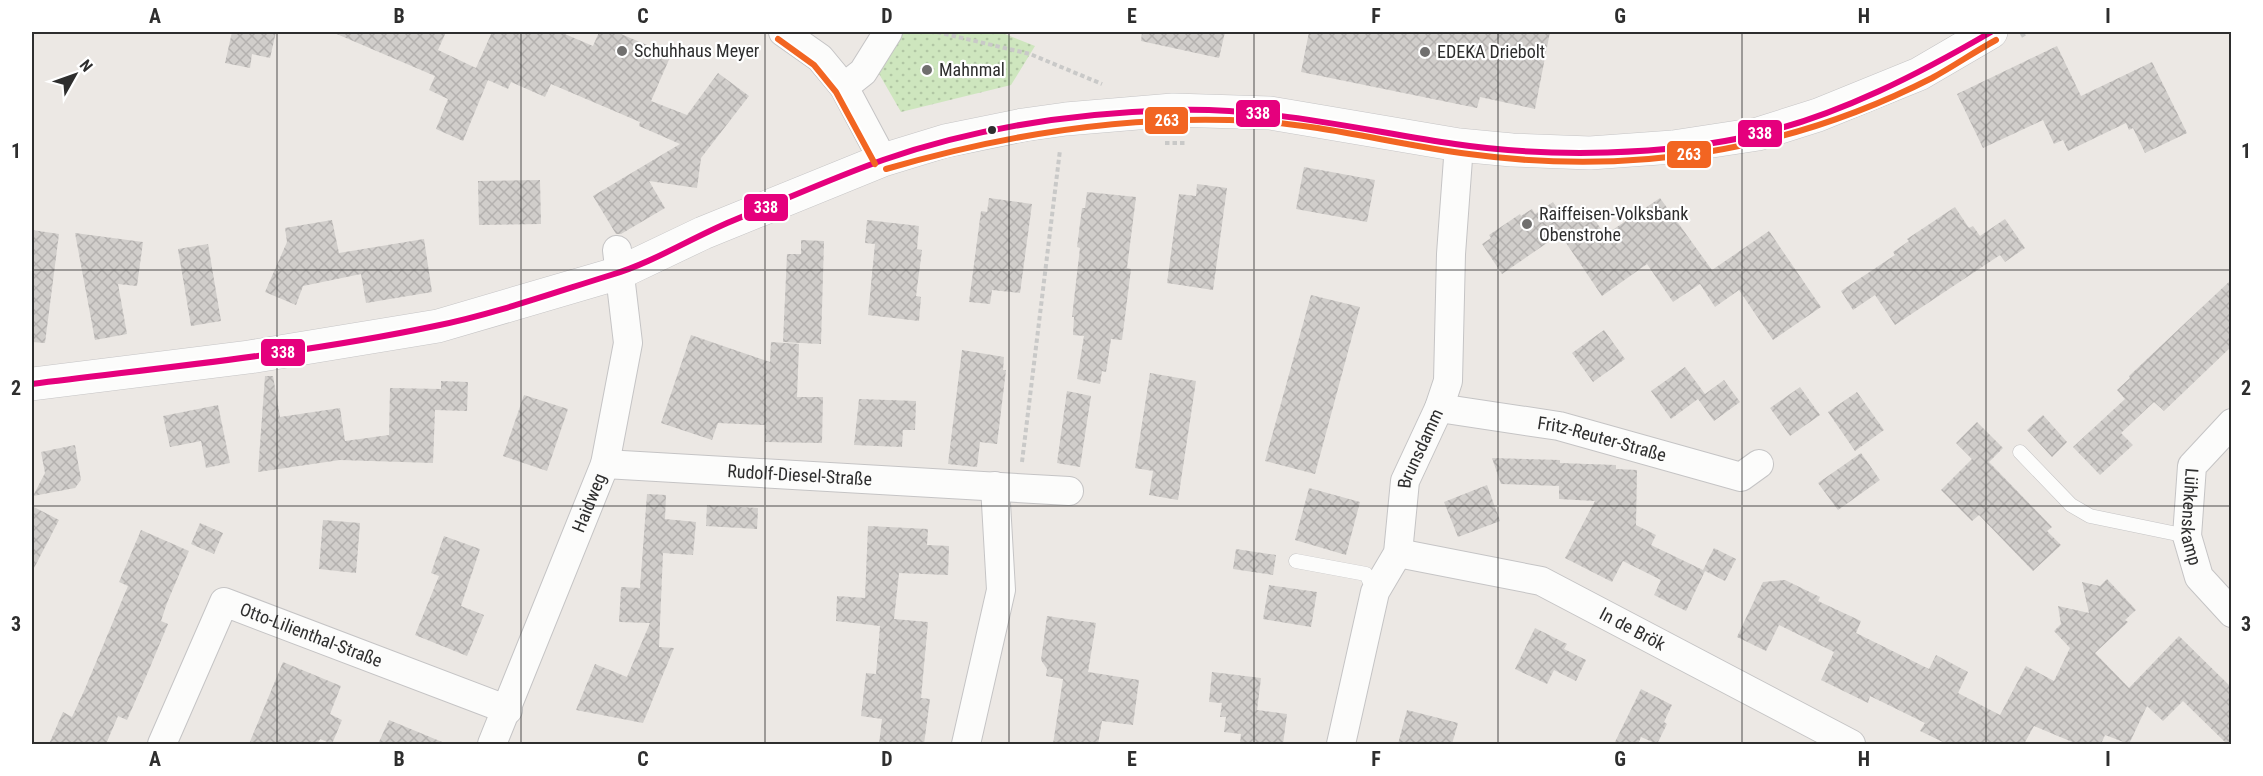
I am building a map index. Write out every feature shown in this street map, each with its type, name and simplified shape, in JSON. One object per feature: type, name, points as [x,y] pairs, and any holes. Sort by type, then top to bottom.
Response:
[{"type":"main road","points":[[32,384],[249,357],[438,326],[713,229],[883,160],[945,141],[1023,125],[1066,118],[1173,110],[1270,113],[1459,145],[1590,153],[1672,147],[1758,134],[1818,115],[1919,74],[2005,35]]},
{"type":"street","points":[[783,32],[820,58],[844,87],[883,160]]},
{"type":"street","points":[[844,87],[863,72],[888,32]]},
{"type":"street","name":"Brunsdamm","points":[[1341,744],[1375,592],[1398,553],[1405,481],[1439,408],[1448,381],[1451,254],[1459,145]]},
{"type":"street","name":"Haidweg","points":[[492,744],[508,710],[605,464],[628,343],[618,262]]},
{"type":"street","name":"Fritz-Reuter-Straße","points":[[1439,408],[1559,426],[1741,477],[1759,464]]},
{"type":"street","name":"Lühkenskamp","points":[[2232,423],[2192,466],[2187,536],[2199,578],[2232,613]]},
{"type":"street","name":"Rudolf-Diesel-Straße","points":[[605,464],[1069,491]]},
{"type":"street","points":[[966,744],[1001,590],[1007,487]]},
{"type":"street","name":"In de Brök","points":[[1398,553],[1541,581],[1851,744]]},
{"type":"street","name":"Otto-Lilienthal-Straße","points":[[162,744],[224,602],[508,710]]},
{"type":"lane","points":[[2020,452],[2071,505],[2090,516],[2187,536]]},
{"type":"lane","points":[[1296,561],[1366,574],[1375,592]]},
{"type":"path","points":[[937,32],[1030,54],[1106,86],[1095,86]]},
{"type":"path","points":[[2005,35],[2028,32]]},
{"type":"path","points":[[1163,143],[1197,142]]},
{"type":"path","points":[[1007,487],[1061,144]]},
{"type":"green space","points":[[902,32],[1000,32],[1035,46],[1011,85],[901,112],[878,72]]},
{"type":"building","points":[[232,32],[276,32],[270,58],[252,54],[250,68],[225,63]]},
{"type":"building","points":[[332,32],[446,32],[438,50],[476,68],[492,32],[560,32],[593,46],[599,32],[616,32],[671,55],[651,101],[687,115],[718,73],[749,96],[701,158],[697,188],[649,181],[665,208],[621,234],[616,234],[593,196],[680,144],[639,126],[640,122],[551,84],[545,97],[511,82],[508,89],[488,80],[463,141],[436,129],[448,99],[429,90],[435,76]]},
{"type":"building","points":[[1142,32],[1225,32],[1219,58],[1141,41]]},
{"type":"building","name":"EDEKA Driebolt","points":[[1309,32],[1550,32],[1535,109],[1480,97],[1477,108],[1301,72]]},
{"type":"building","points":[[2057,46],[2081,96],[2152,62],[2187,133],[2145,153],[2133,128],[2129,130],[2126,123],[2068,151],[2063,140],[2054,144],[2043,120],[1983,148],[1957,94]]},
{"type":"building","points":[[1304,167],[1375,180],[1367,222],[1296,209]]},
{"type":"building","points":[[540,180],[541,224],[479,225],[478,181]]},
{"type":"building","points":[[1197,184],[1227,188],[1213,290],[1167,283],[1179,194],[1196,196]]},
{"type":"building","points":[[1087,192],[1136,197],[1127,268],[1131,269],[1122,340],[1111,339],[1106,372],[1102,371],[1100,384],[1077,379],[1084,336],[1073,335],[1074,317],[1072,317],[1080,248],[1077,247],[1082,208],[1085,208]]},
{"type":"building","points":[[989,198],[1032,204],[1020,293],[992,290],[990,304],[969,302],[981,211],[987,212]]},
{"type":"building","points":[[1660,198],[1712,270],[1769,231],[1821,307],[1773,340],[1739,290],[1715,307],[1700,284],[1673,302],[1647,264],[1602,296],[1560,234],[1502,274],[1482,244],[1491,238],[1489,235],[1520,214],[1521,216],[1532,209],[1535,214],[1553,202],[1566,221],[1586,207],[1605,235]]},
{"type":"building","points":[[1955,207],[1969,228],[1973,226],[1980,236],[2005,219],[2025,248],[2005,262],[2000,255],[1895,325],[1875,295],[1853,310],[1841,291],[1895,255],[1893,252],[1909,241],[1907,239]]},
{"type":"building","points":[[332,220],[339,253],[424,239],[432,292],[366,303],[361,274],[303,286],[296,305],[265,292],[287,242],[285,228]]},
{"type":"building","points":[[867,220],[919,226],[917,249],[922,250],[916,296],[921,297],[919,321],[868,315],[875,244],[865,243]]},
{"type":"building","points":[[32,230],[59,234],[45,343],[32,342]]},
{"type":"building","points":[[75,233],[143,242],[137,286],[118,284],[127,334],[95,340]]},
{"type":"building","points":[[801,240],[824,241],[821,344],[783,342],[787,254],[801,254]]},
{"type":"building","points":[[208,244],[221,321],[191,326],[178,249]]},
{"type":"building","points":[[2232,279],[2232,346],[2164,411],[2154,402],[2121,433],[2133,445],[2100,475],[2073,447],[2125,399],[2117,390],[2130,378],[2129,376]]},
{"type":"building","points":[[1311,295],[1360,307],[1315,474],[1265,461]]},
{"type":"building","points":[[1604,330],[1625,359],[1593,382],[1572,353]]},
{"type":"building","points":[[691,335],[770,362],[771,342],[799,344],[797,397],[823,397],[822,443],[765,442],[765,425],[718,423],[712,440],[661,423]]},
{"type":"building","points":[[962,350],[1004,357],[1003,370],[1006,370],[997,444],[980,442],[977,467],[948,464]]},
{"type":"building","points":[[1685,367],[1705,394],[1724,380],[1740,402],[1714,421],[1698,399],[1671,419],[1651,391]]},
{"type":"building","points":[[1150,373],[1196,381],[1178,500],[1149,495],[1153,471],[1135,468]]},
{"type":"building","points":[[265,376],[273,376],[280,417],[340,408],[345,441],[389,435],[390,388],[441,389],[441,381],[468,382],[467,411],[435,410],[433,463],[340,460],[258,472]]},
{"type":"building","points":[[1800,387],[1820,415],[1790,436],[1770,408]]},
{"type":"building","points":[[1067,391],[1091,396],[1080,467],[1057,463]]},
{"type":"building","points":[[1857,392],[1884,430],[1855,451],[1828,412]]},
{"type":"building","points":[[524,395],[568,409],[547,471],[503,456]]},
{"type":"building","points":[[859,399],[916,401],[915,430],[903,430],[902,447],[854,445]]},
{"type":"building","points":[[218,405],[230,463],[206,468],[201,441],[170,447],[163,416]]},
{"type":"building","points":[[2043,415],[2067,442],[2052,457],[2027,430]]},
{"type":"building","points":[[1977,422],[2003,448],[1989,462],[2052,527],[2047,531],[2061,545],[2033,571],[1979,515],[1972,521],[1941,490],[1972,459],[1956,443]]},
{"type":"building","points":[[75,445],[81,480],[75,488],[33,496],[45,473],[41,452]]},
{"type":"building","points":[[1861,453],[1880,480],[1838,510],[1818,483]]},
{"type":"building","points":[[1492,458],[1560,460],[1560,463],[1616,465],[1616,469],[1637,470],[1636,525],[1656,535],[1651,545],[1703,570],[1714,548],[1736,559],[1725,581],[1705,571],[1686,611],[1654,595],[1661,580],[1623,561],[1612,582],[1565,558],[1595,501],[1559,499],[1559,486],[1501,484]]},
{"type":"building","points":[[1487,485],[1500,521],[1458,537],[1444,502]]},
{"type":"building","points":[[1309,488],[1360,502],[1346,555],[1295,540]]},
{"type":"building","points":[[647,494],[666,495],[665,519],[696,522],[693,555],[663,553],[659,647],[674,648],[643,723],[576,710],[595,664],[627,677],[650,623],[619,622],[621,587],[640,588]]},
{"type":"building","points":[[707,505],[758,508],[757,529],[706,526]]},
{"type":"building","points":[[32,506],[59,520],[32,572]]},
{"type":"building","points":[[323,520],[360,523],[356,573],[319,569]]},
{"type":"building","points":[[200,523],[223,533],[214,554],[191,544]]},
{"type":"building","points":[[868,526],[928,529],[927,545],[949,546],[948,575],[899,573],[894,619],[928,622],[921,698],[930,699],[924,744],[879,744],[882,719],[861,716],[866,673],[876,674],[880,626],[836,621],[837,596],[865,598]]},
{"type":"building","points":[[141,530],[189,551],[167,603],[161,621],[168,624],[148,672],[127,720],[118,716],[106,744],[49,744],[63,712],[72,717],[84,691],[128,586],[119,582]]},
{"type":"building","points":[[444,536],[480,549],[461,606],[484,615],[467,656],[415,635],[439,576],[431,573]]},
{"type":"building","points":[[1236,549],[1276,555],[1273,575],[1233,569]]},
{"type":"building","points":[[2107,579],[2136,610],[2125,620],[2128,622],[2095,653],[2129,688],[2179,636],[2232,688],[2232,744],[2227,744],[2183,701],[2163,721],[2147,706],[2129,744],[2105,735],[2101,744],[2077,744],[2034,726],[2024,744],[1947,744],[1920,731],[1925,723],[1870,696],[1868,703],[1821,680],[1834,652],[1779,625],[1766,651],[1737,637],[1763,582],[1785,580],[1820,597],[1818,601],[1861,621],[1856,633],[1929,669],[1936,655],[1968,672],[1958,693],[2000,715],[2026,666],[2054,681],[2070,648],[2054,631],[2061,624],[2058,606],[2089,613],[2082,582],[2100,586]]},
{"type":"building","points":[[1269,585],[1317,592],[1311,627],[1263,619]]},
{"type":"building","points":[[1047,616],[1096,623],[1088,672],[1139,680],[1133,725],[1102,721],[1098,744],[1053,744],[1063,679],[1046,676],[1047,669],[1041,660]]},
{"type":"building","points":[[1535,628],[1567,644],[1564,649],[1586,660],[1576,681],[1554,670],[1547,684],[1515,669]]},
{"type":"building","points":[[283,662],[341,686],[330,714],[342,720],[332,744],[320,739],[317,744],[249,744]]},
{"type":"building","points":[[1212,672],[1261,678],[1257,710],[1287,714],[1283,744],[1240,744],[1241,734],[1224,732],[1226,717],[1220,717],[1222,703],[1209,702]]},
{"type":"building","points":[[1641,689],[1672,705],[1664,722],[1667,724],[1657,744],[1641,737],[1638,744],[1614,744]]},
{"type":"building","points":[[1407,710],[1458,723],[1452,744],[1398,744]]},
{"type":"building","points":[[389,720],[447,744],[378,744]]},
{"type":"transit line","name":"338","points":[[32,384],[335,344],[479,316],[626,270],[732,221],[883,160],[953,139],[1026,124],[1136,112],[1209,110],[1279,116],[1491,148],[1568,153],[1647,151],[1759,134],[1820,116],[1908,77],[1991,32]]},
{"type":"transit line","name":"263","points":[[778,39],[814,65],[836,92],[875,164]]},
{"type":"transit line","name":"263","points":[[886,169],[976,146],[1068,129],[1160,121],[1207,120],[1281,123],[1442,150],[1529,160],[1589,162],[1648,159],[1706,152],[1764,140],[1821,124],[1877,103],[1932,78],[1996,40]]},
{"type":"place","name":"Schuhhaus Meyer","points":[[622,51]]},
{"type":"place","name":"EDEKA Driebolt","points":[[1425,52]]},
{"type":"place","name":"Mahnmal","points":[[927,70]]},
{"type":"place","name":"Raiffeisen-Volksbank Obenstrohe","points":[[1527,224]]}]
